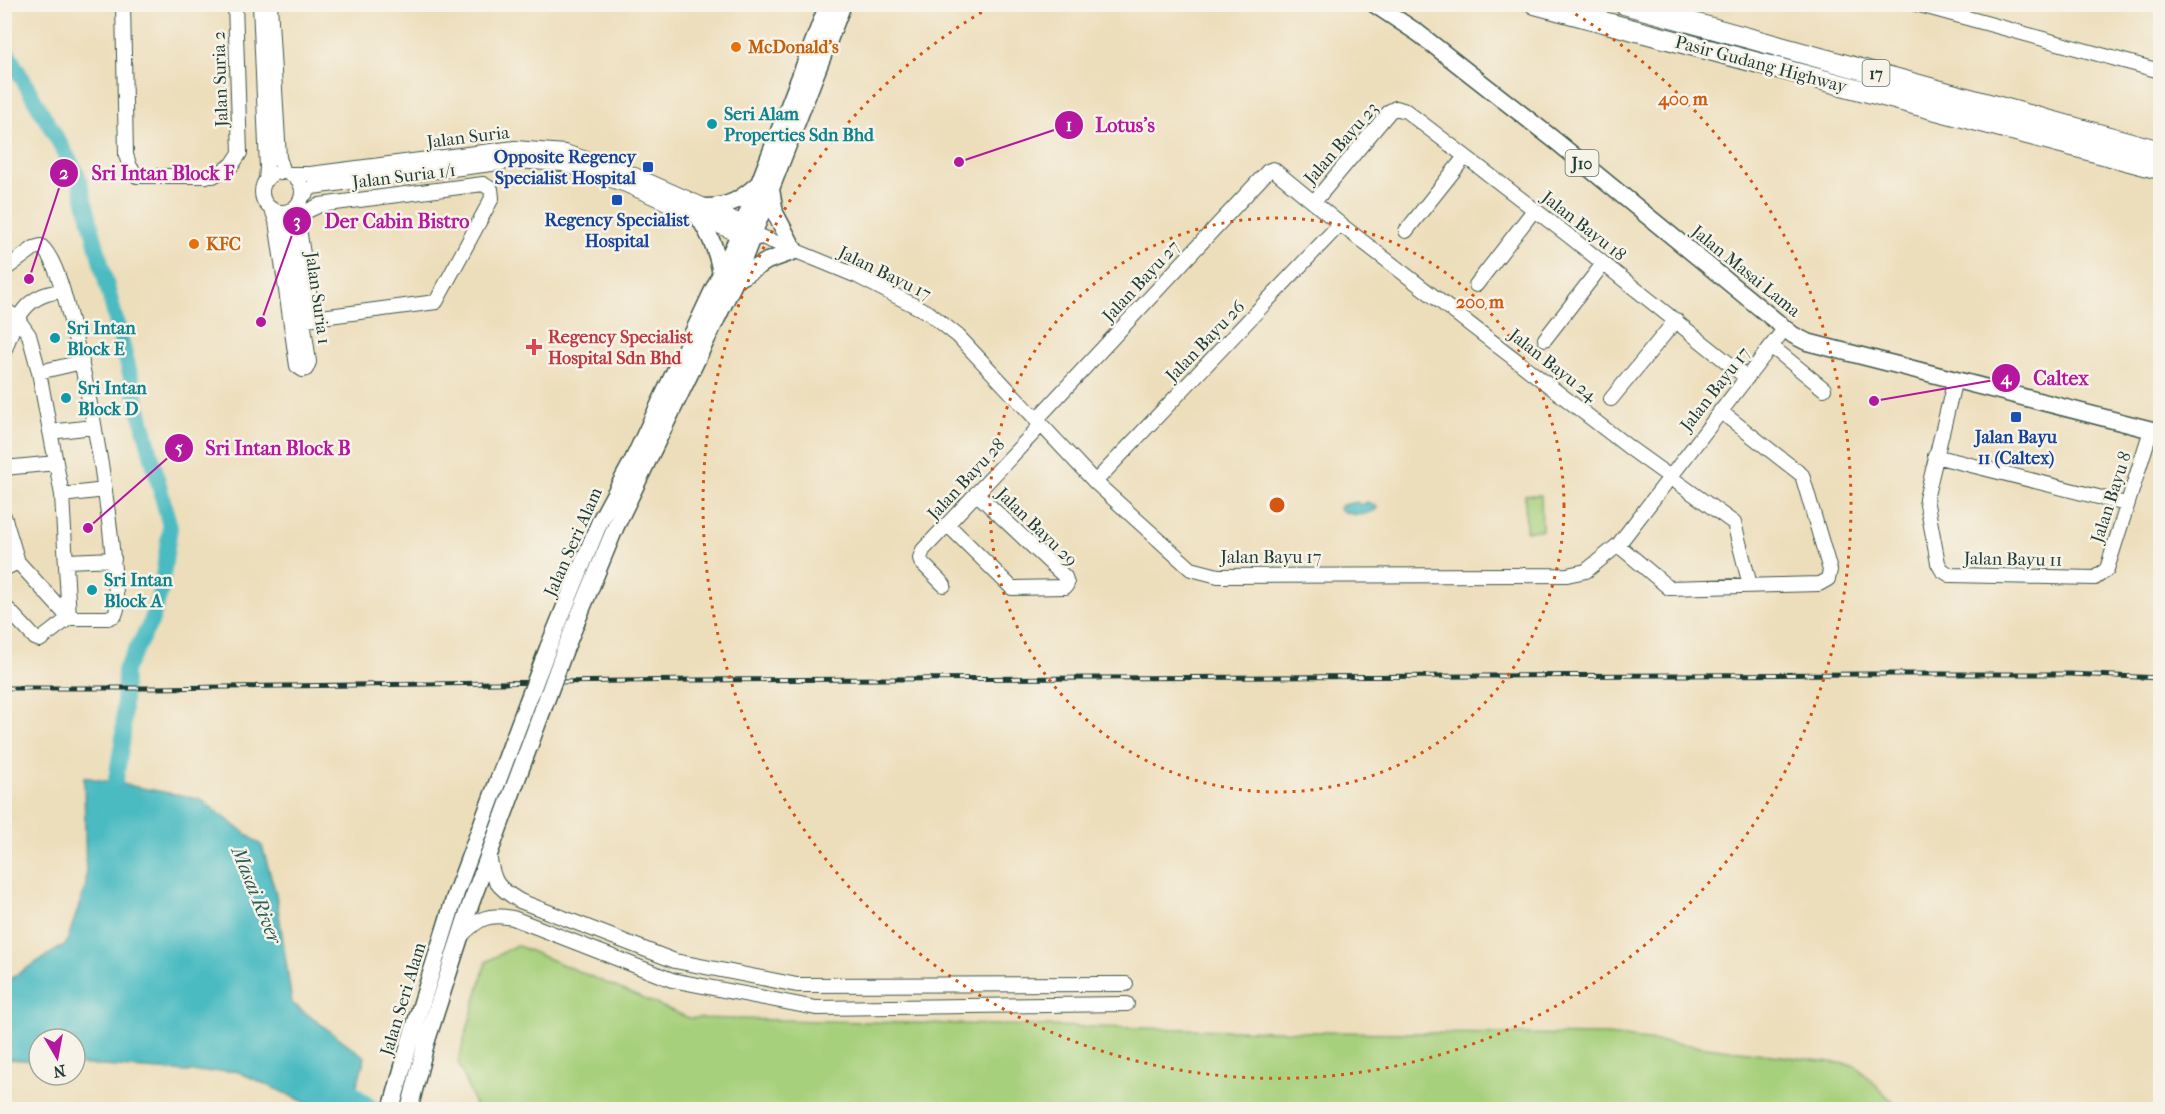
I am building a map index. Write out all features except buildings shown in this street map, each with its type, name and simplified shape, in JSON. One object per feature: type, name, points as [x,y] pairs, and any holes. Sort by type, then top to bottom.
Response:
[{"type":"highway","name":"Pasir Gudang Highway","points":[[1535,4],[2160,169]]},
{"type":"highway","name":"Pasir Gudang Highway","points":[[1624,4],[2160,151]]},
{"type":"main road","name":"Jalan Seri Alam","points":[[392,1105],[456,892],[535,706],[600,521],[750,232],[828,4]]},
{"type":"main road","name":"Jalan Seri Alam","points":[[765,186],[843,4]]},
{"type":"main road","name":"Jalan Masai Lama","points":[[1374,4],[1418,33],[1557,142],[1785,328],[1807,342],[2156,431]]},
{"type":"main road","points":[[765,186],[775,213],[795,251],[728,278],[702,212],[723,207],[765,186]]},
{"type":"main road","name":"Jalan Seri Alam","points":[[410,1107],[426,1043],[535,706]]},
{"type":"street","name":"Jalan Suria 2","points":[[123,4],[126,155],[130,167],[137,176],[213,176],[232,165],[240,153],[235,4]]},
{"type":"street","points":[[260,4],[267,168],[263,198],[272,209],[282,212],[298,202],[300,184],[288,173],[279,159],[270,4]]},
{"type":"street","points":[[1916,4],[2160,70]]},
{"type":"street","name":"Jalan Bayu 18","points":[[1396,108],[1406,111],[1676,320],[1747,378]]},
{"type":"street","name":"Jalan Bayu 23","points":[[1314,202],[1386,115],[1396,108]]},
{"type":"street","name":"Jalan Suria","points":[[288,173],[310,174],[515,148],[565,152],[630,173],[702,212]]},
{"type":"street","points":[[1406,231],[1464,158]]},
{"type":"street","name":"Jalan Suria","points":[[298,202],[312,187],[515,161],[563,164],[702,212],[750,232]]},
{"type":"street","name":"Jalan Bayu 24","points":[[1273,169],[1340,224],[1669,478],[1734,523],[1750,585]]},
{"type":"street","name":"Jalan Bayu 27","points":[[1038,423],[1268,171],[1273,169]]},
{"type":"street","points":[[266,180],[277,172],[288,173]]},
{"type":"street","points":[[350,201],[350,193],[353,189],[379,178]]},
{"type":"street","name":"Jalan Suria 1/1","points":[[483,184],[491,189],[492,198],[436,302],[302,319],[298,222],[303,213],[320,205],[350,201],[483,184]]},
{"type":"street","name":"Jalan Suria 1","points":[[298,202],[289,220],[302,319]]},
{"type":"street","name":"Jalan Suria 1","points":[[272,209],[302,319]]},
{"type":"street","points":[[1476,285],[1534,210]]},
{"type":"street","name":"Jalan Bayu 26","points":[[1095,482],[1340,224]]},
{"type":"street","name":"Jalan Bayu 17","points":[[750,232],[857,276],[929,313],[958,336],[1095,482],[1191,569],[1218,576],[1567,574],[1586,571],[1618,545],[1785,328]]},
{"type":"street","points":[[4,270],[34,248],[41,246],[46,251],[63,291],[81,362],[105,490],[114,559],[117,609],[115,615],[108,618],[69,618],[40,640],[35,638],[4,605]]},
{"type":"street","points":[[1545,339],[1603,264]]},
{"type":"street","points":[[4,352],[17,318],[38,297],[50,292],[63,291]]},
{"type":"street","points":[[4,309],[17,318],[29,335],[39,372],[62,495],[69,618]]},
{"type":"street","points":[[1611,399],[1676,320]]},
{"type":"street","points":[[1771,346],[1824,389]]},
{"type":"street","points":[[39,372],[81,362]]},
{"type":"street","name":"Jalan Bayu 11","points":[[1955,379],[1926,499],[1936,555],[1942,570],[1958,577],[2094,578],[2102,574]]},
{"type":"street","points":[[1618,545],[1669,588],[1819,584],[1828,579],[1830,570],[1802,475],[1720,411]]},
{"type":"street","name":"Jalan Bayu 28","points":[[944,585],[923,565],[920,558],[923,550],[1038,423]]},
{"type":"street","points":[[50,432],[93,427]]},
{"type":"street","name":"Jalan Bayu 8","points":[[2102,574],[2107,569],[2126,504],[2156,431]]},
{"type":"street","points":[[1935,456],[2126,504]]},
{"type":"street","points":[[4,468],[56,463]]},
{"type":"street","points":[[62,495],[105,490]]},
{"type":"street","name":"Jalan Bayu 29","points":[[947,524],[1012,588],[1065,587],[1068,580],[976,493]]},
{"type":"street","points":[[4,516],[18,562],[69,618]]},
{"type":"street","points":[[67,561],[114,559]]},
{"type":"street","points":[[4,569],[18,562]]},
{"type":"street","points":[[489,854],[492,874],[502,891],[520,901],[675,961],[797,985],[1126,984]]},
{"type":"street","points":[[460,937],[479,920],[496,915],[505,916],[672,980],[816,1008],[1127,1004]]},
{"type":"green space","points":[[1525,495],[1541,495],[1542,530],[1526,531]]},
{"type":"green space","points":[[516,945],[689,1018],[1318,1032],[1607,1035],[1855,1065],[1898,1109],[477,1110],[458,1062],[486,962]]},
{"type":"water","points":[[1357,502],[1360,505],[1367,502],[1376,506],[1377,509],[1358,515],[1339,509],[1341,505]]},
{"type":"water","points":[[84,777],[200,799],[262,846],[276,894],[292,1003],[365,1057],[350,1109],[320,1109],[236,1071],[188,1072],[87,1065],[87,1027],[27,1027],[27,1060],[5,1059],[5,982],[66,944],[86,885]]},
{"type":"waterway","name":"Masai River","points":[[4,47],[78,175],[170,527],[161,590],[151,622],[125,670],[123,737],[112,803]]},
{"type":"waterway","name":"Masai River","points":[[337,1080],[374,1110]]},
{"type":"railway","points":[[4,688],[695,680],[1877,674],[2070,674],[2160,678]]},
{"type":"place","name":"McDonald's","points":[[736,47]]},
{"type":"place","name":"Seri Alam Properties Sdn Bhd","points":[[712,124]]},
{"type":"place","name":"Lotus's","points":[[959,162]]},
{"type":"place","name":"Opposite Regency Specialist Hospital","points":[[648,167]]},
{"type":"place","name":"Regency Specialist Hospital","points":[[617,200]]},
{"type":"place","name":"KFC","points":[[194,244]]},
{"type":"place","name":"Sri Intan Block F","points":[[29,279]]},
{"type":"place","name":"Der Cabin Bistro","points":[[261,322]]},
{"type":"place","name":"Sri Intan Block E","points":[[55,338]]},
{"type":"place","name":"Regency Specialist Hospital Sdn Bhd","points":[[534,347]]},
{"type":"place","name":"Sri Intan Block D","points":[[66,398]]},
{"type":"place","name":"Caltex","points":[[1874,401]]},
{"type":"place","name":"Jalan Bayu 11 (Caltex)","points":[[2016,417]]},
{"type":"place","name":"Sri Intan Block B","points":[[88,528]]},
{"type":"place","name":"Sri Intan Block A","points":[[92,590]]}]
